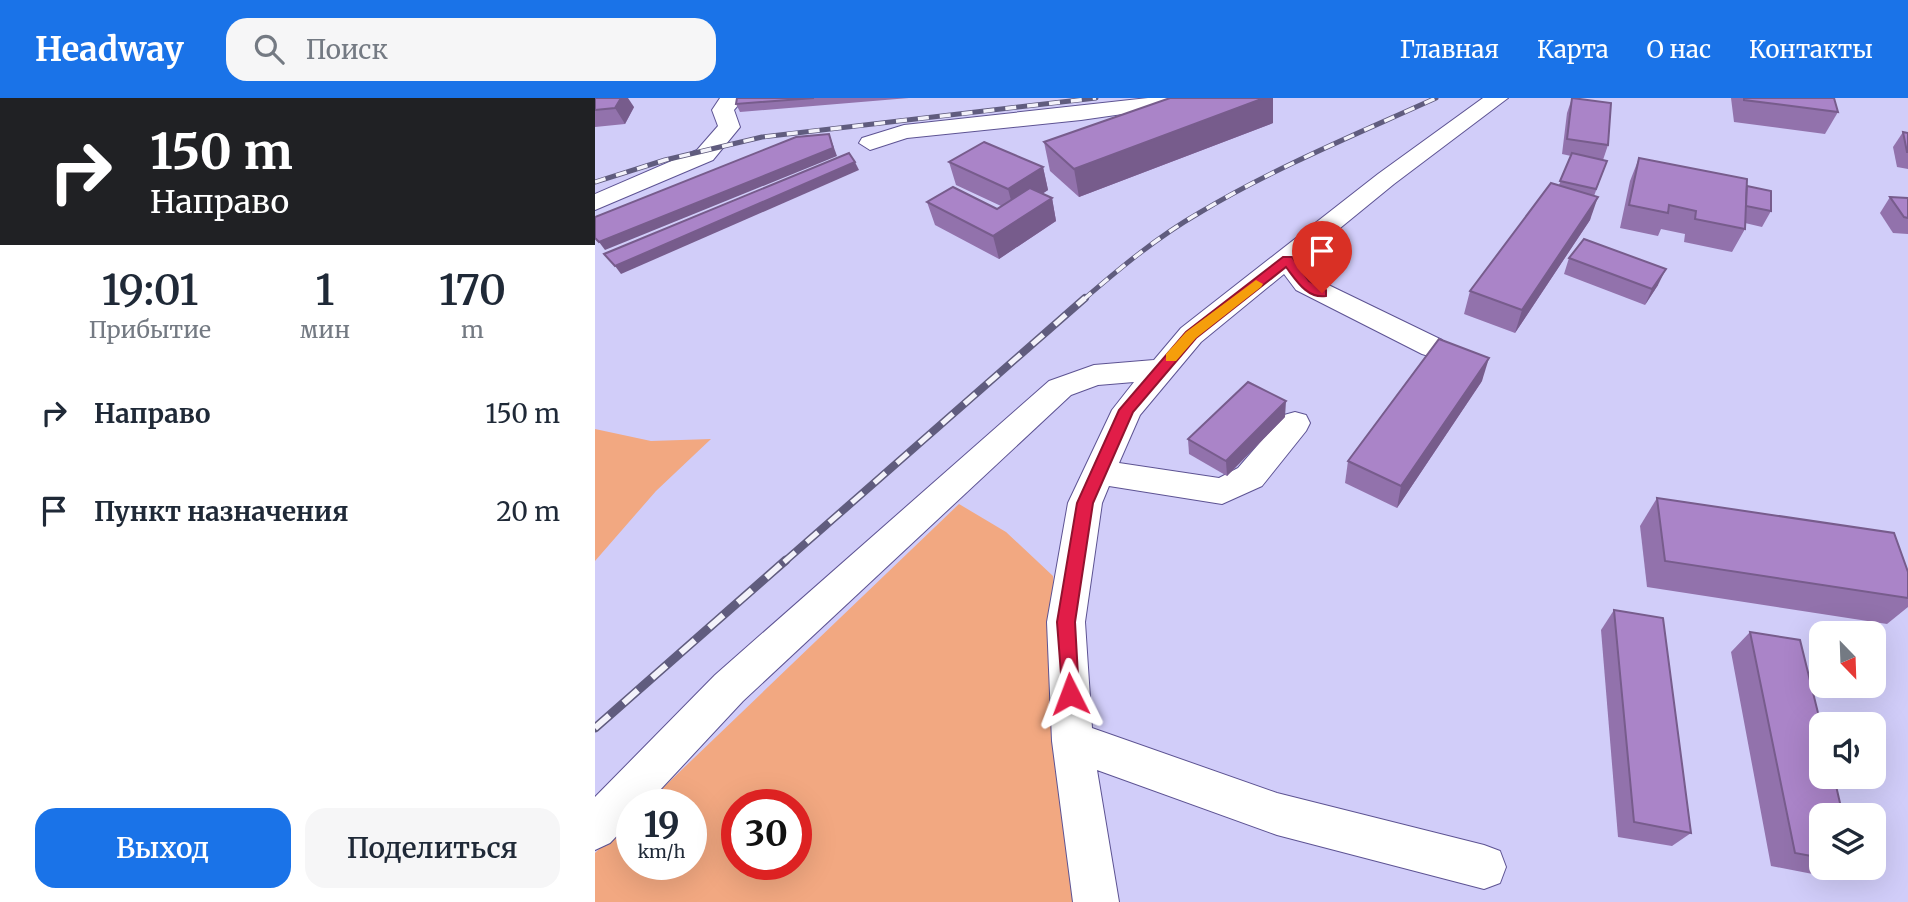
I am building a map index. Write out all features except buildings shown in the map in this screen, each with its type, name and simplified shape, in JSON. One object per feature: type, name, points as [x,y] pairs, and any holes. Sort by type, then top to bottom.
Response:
[{"type":"street","points":[[595,203],[705,155],[729,127],[723,110],[729,100],[734,98]]},
{"type":"street","points":[[870,143],[904,132],[1081,114],[1192,98]]},
{"type":"street","points":[[1096,902],[1072,741],[1066,622],[1085,503],[1127,410],[1191,335],[1386,178],[1467,117],[1498,98]]},
{"type":"street","points":[[1287,260],[1305,284],[1432,347]]},
{"type":"street","points":[[595,828],[729,688],[1060,388],[1094,375],[1162,369]]},
{"type":"street","points":[[1099,472],[1221,491],[1250,477],[1295,423]]},
{"type":"street","points":[[1072,741],[1277,814],[1484,867]]},
{"type":"shaded area","points":[[595,429],[651,441],[711,439],[656,491],[595,561]]},
{"type":"shaded area","points":[[959,504],[1006,532],[1053,576],[1086,902],[595,902],[595,853],[616,833],[616,880],[707,880],[707,789],[662,789]]},
{"type":"railway","points":[[595,182],[665,160],[762,137],[1096,98]]},
{"type":"railway","points":[[1083,300],[1124,265],[1183,222],[1316,152],[1436,98]]},
{"type":"railway","points":[[784,562],[1085,298]]},
{"type":"railway","points":[[595,728],[786,560]]},
{"type":"slow traffic","points":[[1171,358],[1191,335],[1256,284]]},
{"type":"route","points":[[1070,694],[1066,622],[1085,503],[1127,410],[1191,335],[1287,260],[1305,284],[1322,293]]}]
